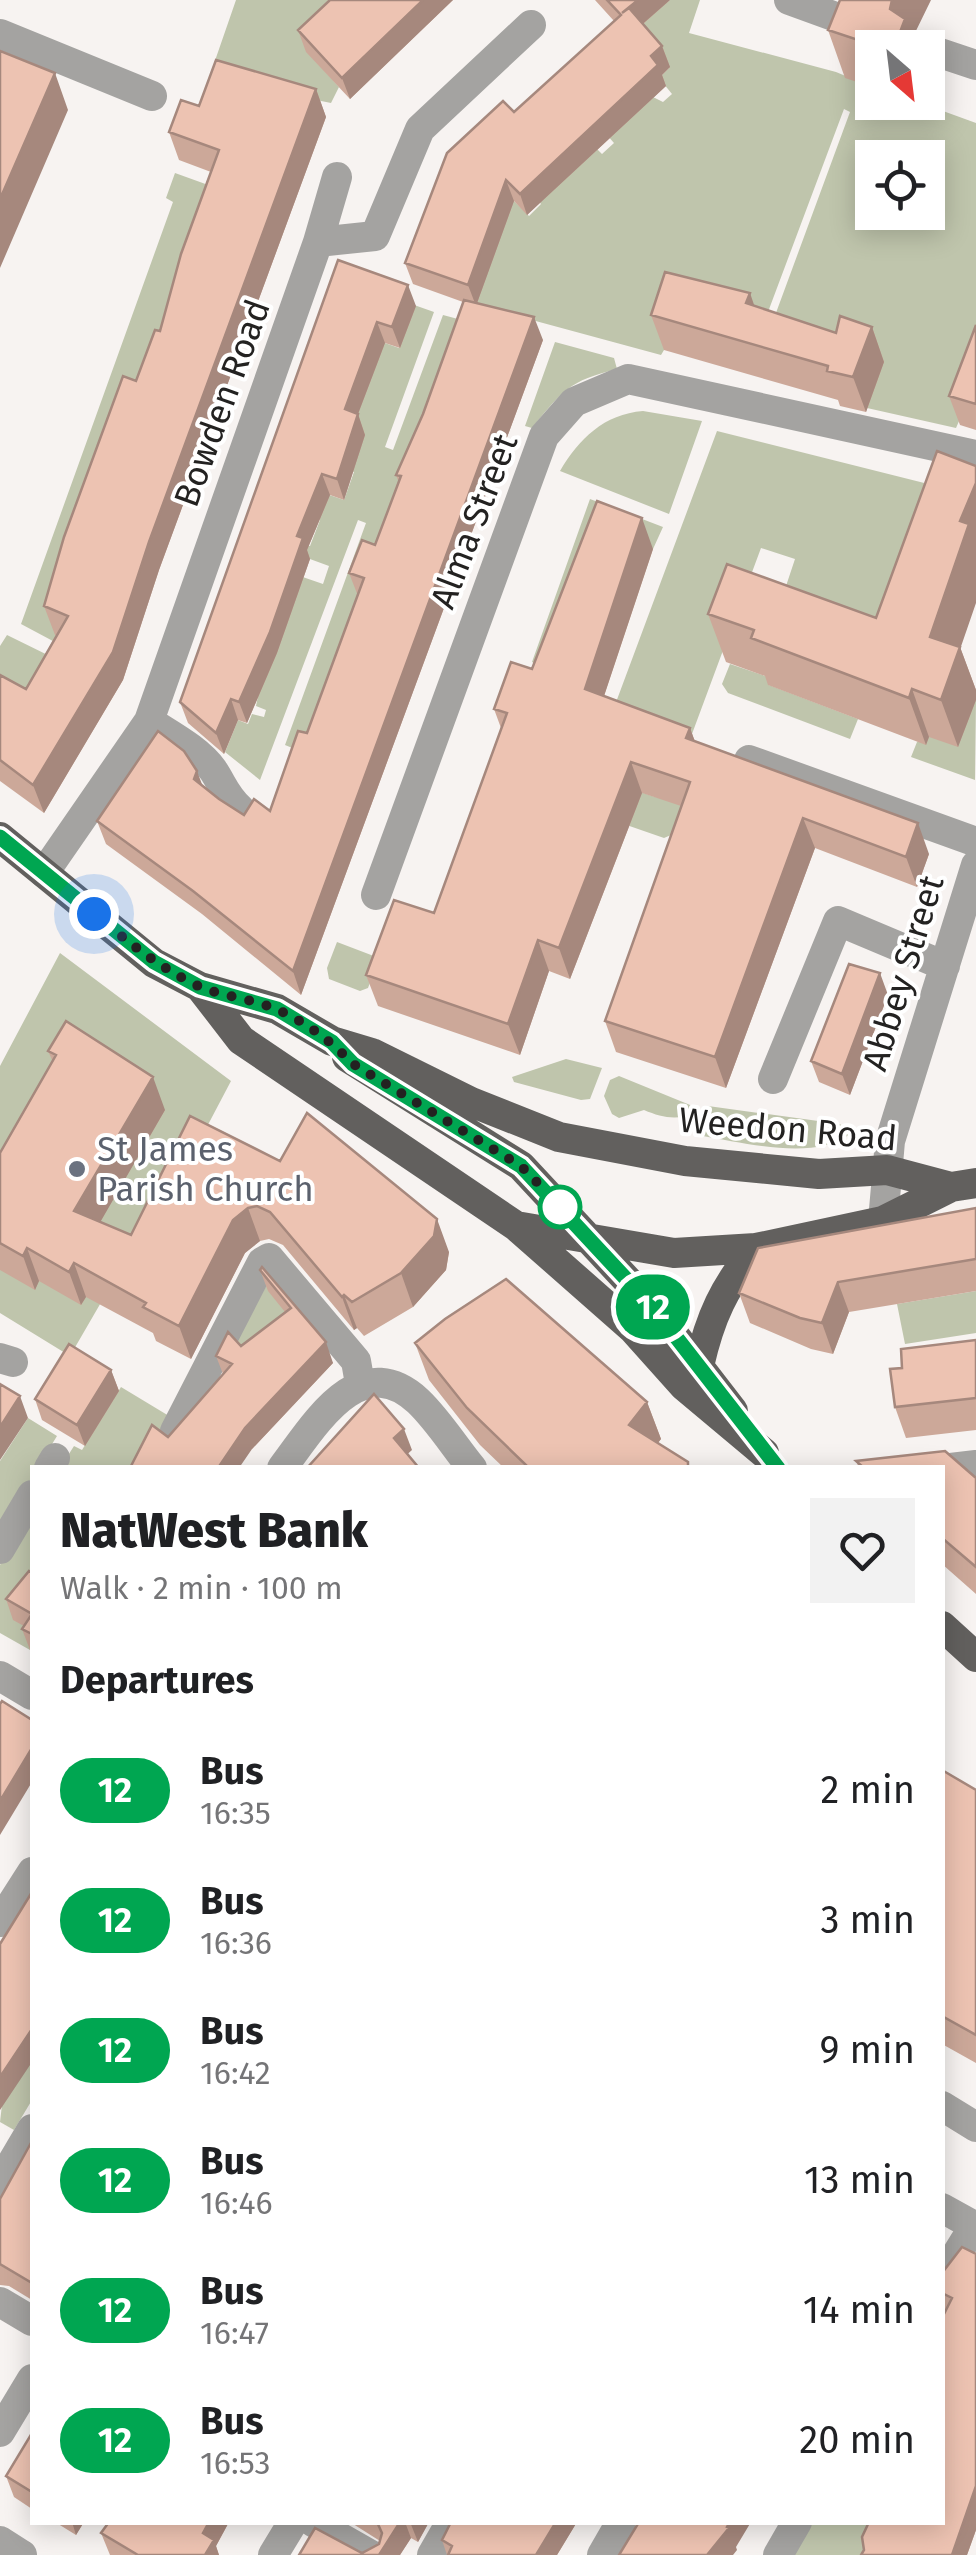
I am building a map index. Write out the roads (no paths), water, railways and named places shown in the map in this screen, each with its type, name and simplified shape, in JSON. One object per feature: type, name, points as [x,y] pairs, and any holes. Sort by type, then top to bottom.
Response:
[{"type":"main road","points":[[0,837],[154,962],[200,987],[277,1009],[332,1042],[353,1064],[521,1166],[655,1310],[771,1460]]},
{"type":"main road","points":[[200,987],[241,1040],[516,1226],[633,1329],[684,1386],[771,1460]]},
{"type":"main road","name":"Weedon Road","points":[[332,1042],[372,1053],[471,1102],[559,1137],[684,1161],[819,1174],[886,1170],[964,1185]]},
{"type":"main road","name":"Weedon Road","points":[[516,1226],[674,1253],[756,1248],[884,1221],[964,1185]]},
{"type":"main road","points":[[699,1366],[725,1288],[756,1248]]},
{"type":"main road","points":[[945,1629],[976,1657]]},
{"type":"street","points":[[789,0],[866,28]]},
{"type":"street","points":[[318,242],[374,236],[420,129],[531,24]]},
{"type":"street","points":[[0,34],[152,96]]},
{"type":"street","points":[[945,54],[976,65]]},
{"type":"street","name":"Bowden Road","points":[[44,873],[149,721],[318,242],[337,177]]},
{"type":"street","name":"Alma Street","points":[[376,895],[544,436],[574,402],[628,379],[976,455]]},
{"type":"street","points":[[149,721],[212,769],[224,794],[240,809]]},
{"type":"street","points":[[748,760],[976,842]]},
{"type":"street","name":"Abbey Street","points":[[884,1221],[890,1141],[945,966],[969,906],[976,866]]},
{"type":"street","points":[[772,1079],[838,920],[945,966]]},
{"type":"street","points":[[176,1432],[262,1262],[269,1258],[356,1361],[360,1384]]},
{"type":"street","points":[[284,1465],[326,1409],[360,1384],[389,1383],[417,1400],[461,1463]]},
{"type":"street","points":[[945,1469],[976,1464]]},
{"type":"street","points":[[0,1549],[30,1499]]},
{"type":"street","points":[[0,1676],[30,1693]]},
{"type":"street","points":[[0,1922],[30,1875]]},
{"type":"street","points":[[945,2108],[976,2127]]},
{"type":"street","points":[[0,2183],[30,2131]]},
{"type":"street","points":[[945,2210],[975,2226],[945,2273]]},
{"type":"street","points":[[0,2302],[30,2320]]},
{"type":"street","points":[[0,2432],[30,2381]]},
{"type":"street","points":[[273,2555],[291,2525]]},
{"type":"street","points":[[318,2525],[370,2555]]},
{"type":"street","points":[[432,2555],[449,2525]]},
{"type":"street","points":[[602,2555],[619,2525]]},
{"type":"street","points":[[778,2555],[795,2525]]},
{"type":"street","points":[[0,2541],[22,2555]]},
{"type":"place","name":"St James Parish Church","points":[[77,1169]]}]
